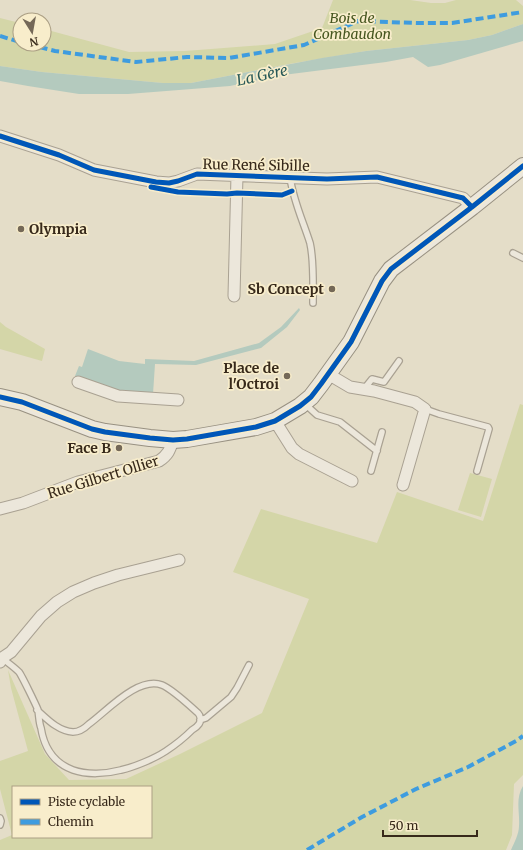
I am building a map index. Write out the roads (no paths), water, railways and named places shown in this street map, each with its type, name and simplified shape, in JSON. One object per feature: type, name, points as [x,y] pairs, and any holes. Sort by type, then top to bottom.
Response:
[{"type":"main road","points":[[0,398],[22,402],[99,431],[138,437],[173,440],[256,427],[275,421],[304,403],[318,388],[351,342],[382,281],[391,269],[523,166]]},
{"type":"street","name":"Rue René Sibille","points":[[0,136],[59,155],[94,170],[156,182],[169,183],[198,174],[327,179],[377,177],[463,198],[472,207]]},
{"type":"street","points":[[234,296],[237,175]]},
{"type":"street","points":[[328,374],[346,386],[415,402],[425,409],[403,485]]},
{"type":"street","points":[[78,382],[118,396],[178,400]]},
{"type":"street","points":[[275,421],[292,448],[299,454],[352,481]]},
{"type":"street","name":"Rue Gilbert Ollier","points":[[0,509],[22,503],[78,482],[159,461],[165,457],[173,440]]},
{"type":"street","points":[[1,659],[11,652],[41,616],[57,602],[73,592],[118,575],[178,560]]},
{"type":"lane","points":[[290,177],[292,191],[310,244],[312,258],[313,303]]},
{"type":"lane","points":[[513,253],[523,258]]},
{"type":"lane","points":[[364,390],[372,379],[384,382],[399,361]]},
{"type":"lane","points":[[304,403],[317,415],[340,422],[377,451]]},
{"type":"lane","points":[[425,409],[488,427],[489,429],[477,471]]},
{"type":"lane","points":[[371,471],[382,432]]},
{"type":"lane","points":[[1,659],[20,673],[38,710],[44,742],[56,760],[64,766],[86,774],[119,771],[132,767],[165,752],[187,736],[199,724],[200,720],[198,713],[167,687],[154,683],[139,686],[113,704],[81,730],[74,732],[64,730],[54,725],[38,710]]},
{"type":"lane","points":[[200,720],[206,718],[231,697],[249,665]]},
{"type":"lane","points":[[0,818],[0,825]]},
{"type":"water","name":"La Gère","points":[[523,24],[523,41],[440,65],[428,67],[413,57],[386,62],[283,75],[230,86],[128,94],[79,94],[0,81],[0,66],[42,72],[163,83],[191,83],[366,51],[468,40],[492,35]]},
{"type":"water","points":[[299,308],[300,310],[287,327],[261,348],[196,365],[155,364],[153,394],[113,391],[75,376],[79,366],[82,367],[88,349],[119,361],[145,364],[145,359],[194,361],[259,343],[281,327]]},
{"type":"water","points":[[523,786],[523,850],[511,850],[519,829],[518,801]]},
{"type":"place","name":"Olympia","points":[[21,229]]},
{"type":"place","name":"Sb Concept","points":[[332,289]]},
{"type":"place","name":"Place de l'Octroi","points":[[287,376]]},
{"type":"place","name":"Face B","points":[[119,448]]},
{"type":"park label","name":"Bois de Combaudon","points":[[352,26]]}]
